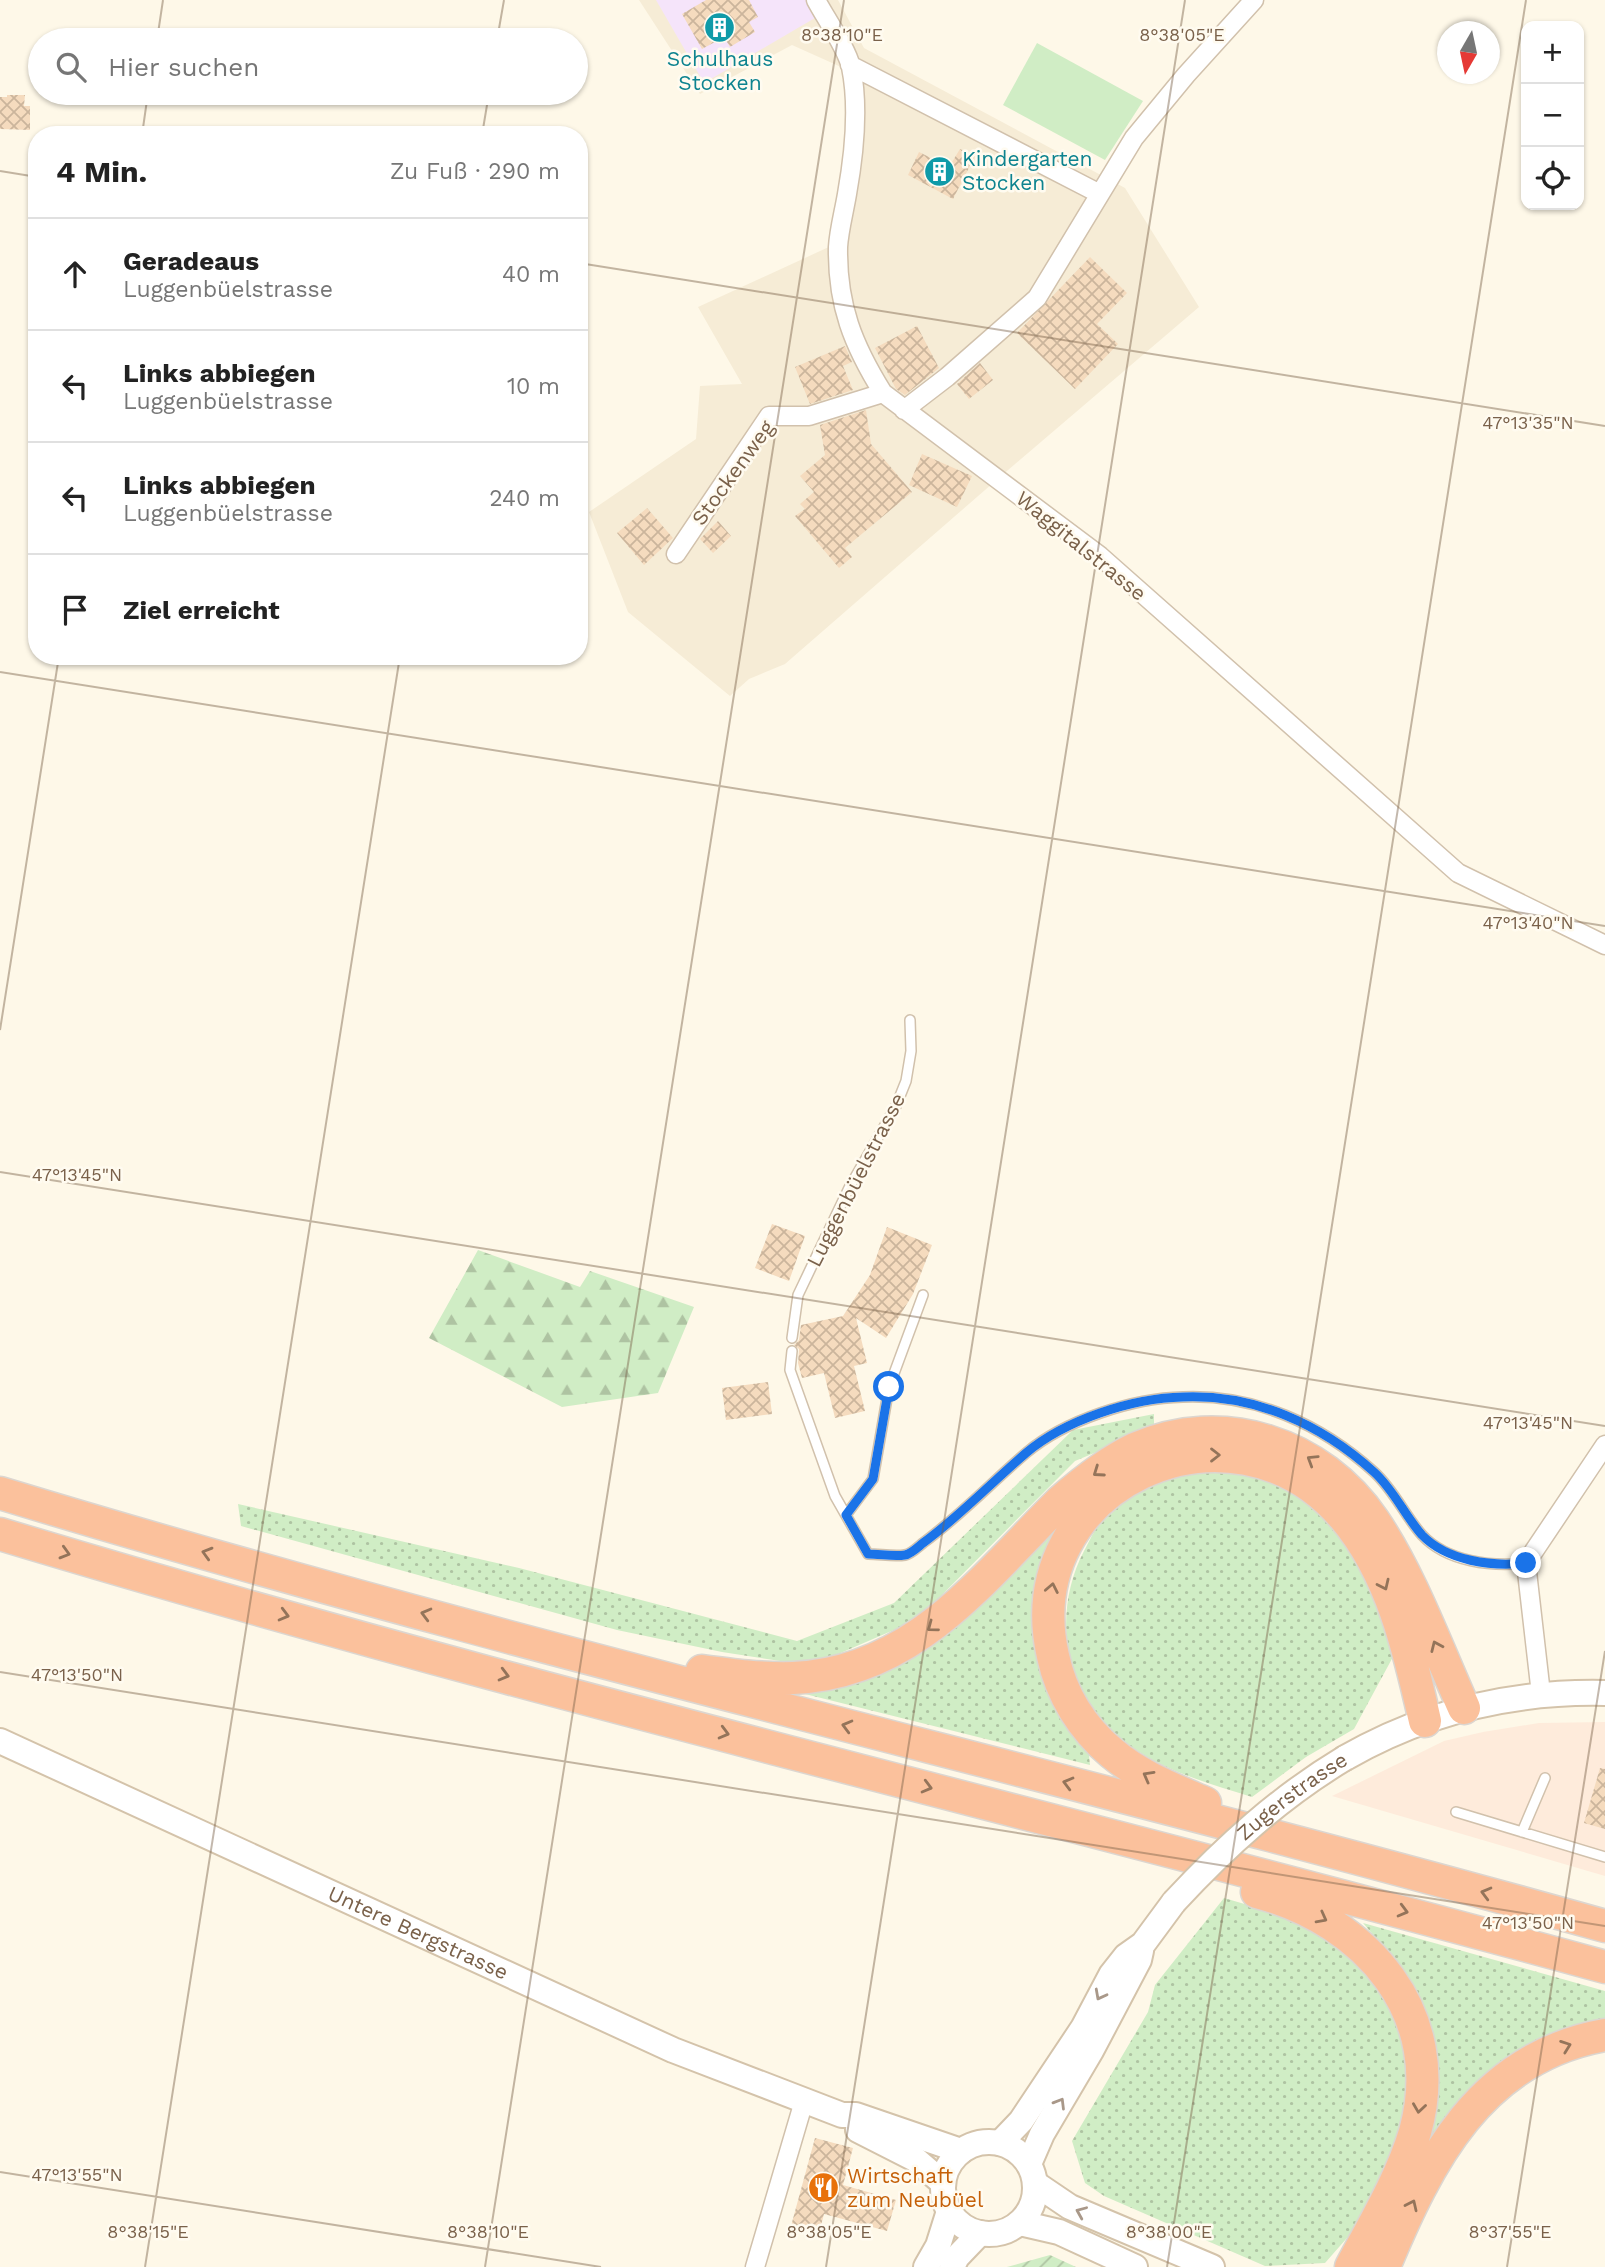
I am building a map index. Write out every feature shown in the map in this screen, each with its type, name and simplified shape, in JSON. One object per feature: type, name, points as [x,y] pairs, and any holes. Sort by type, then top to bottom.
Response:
[{"type":"highway","points":[[587,1658],[742,1676],[785,1678],[822,1675],[865,1663],[894,1651],[931,1628],[1062,1501],[1116,1460],[1162,1440],[1189,1434],[1232,1433],[1260,1438],[1297,1451],[1330,1473],[1351,1492],[1374,1522],[1396,1560],[1464,1708]]},
{"type":"highway","points":[[1300,1844],[1146,1776],[1106,1747],[1072,1707],[1059,1678],[1051,1650],[1048,1619],[1051,1592],[1059,1562],[1070,1539],[1084,1518],[1103,1498],[1148,1469],[1172,1460],[1200,1455],[1226,1455],[1263,1462],[1306,1483],[1328,1500],[1345,1519],[1374,1564],[1401,1626],[1411,1657],[1425,1721]]},
{"type":"highway","points":[[0,1493],[587,1658],[1605,1926]]},
{"type":"highway","points":[[0,1534],[402,1648],[981,1802],[1264,1874],[1605,1967]]},
{"type":"highway","points":[[981,1802],[1048,1835],[1294,1904],[1323,1918],[1353,1938],[1384,1970],[1405,2006],[1415,2035],[1420,2061],[1420,2102],[1416,2129],[1402,2167],[1351,2267]]},
{"type":"highway","points":[[1384,2267],[1430,2166],[1469,2111],[1506,2078],[1533,2061],[1565,2046],[1605,2035]]},
{"type":"main road","name":"Zugerstrasse","points":[[1000,2143],[1021,2120],[1083,2028],[1111,1975],[1126,1956],[1143,1944],[1174,1902],[1241,1833],[1310,1779],[1386,1736],[1464,1708],[1541,1694],[1605,1693]]},
{"type":"main road","name":"Untere Bergstrasse","points":[[0,1741],[673,2050],[842,2115],[856,2115],[961,2151]]},
{"type":"main road","name":"Zugerstrasse","points":[[1032,2174],[1042,2134],[1091,2051],[1139,1960],[1143,1944]]},
{"type":"main road","name":"Untere Bergstrasse","points":[[842,2115],[851,2126],[915,2159],[943,2183]]},
{"type":"main road","points":[[1032,2174],[1032,2206],[1020,2223],[997,2234],[980,2233],[962,2225],[949,2211],[945,2202],[943,2183],[949,2165],[961,2151],[984,2142],[1000,2143],[1017,2151],[1032,2174],[1070,2207],[1212,2267]]},
{"type":"main road","points":[[926,2267],[937,2246],[949,2211]]},
{"type":"main road","points":[[1020,2223],[1059,2232],[1135,2267]]},
{"type":"main road","points":[[952,2267],[957,2257],[980,2233]]},
{"type":"street","name":"Waggitalstrasse","points":[[816,0],[850,65],[855,121],[854,154],[838,245],[839,284],[848,324],[861,358],[883,393],[1100,556],[1458,873],[1605,945]]},
{"type":"street","points":[[904,410],[947,377],[1037,298],[1134,138],[1254,0]]},
{"type":"street","points":[[850,65],[1100,194]]},
{"type":"street","name":"Stockenweg","points":[[676,554],[769,416],[809,416],[883,393]]},
{"type":"street","points":[[1541,1694],[1526,1563],[1605,1446]]},
{"type":"street","points":[[755,2267],[804,2101]]},
{"type":"lane","name":"Luggenbüelstrasse","points":[[792,1338],[798,1295],[849,1188],[896,1106],[906,1080],[911,1051],[910,1020]]},
{"type":"lane","points":[[846,1515],[873,1479],[889,1387],[923,1295]]},
{"type":"lane","points":[[792,1351],[790,1370],[835,1496],[868,1554],[907,1555],[946,1527],[1028,1451],[1091,1416],[1120,1406],[1183,1396],[1250,1402],[1301,1420],[1376,1473],[1421,1534],[1434,1546],[1448,1554],[1483,1561],[1505,1565],[1526,1563]]},
{"type":"lane","points":[[1522,1832],[1545,1778]]},
{"type":"lane","points":[[1456,1812],[1605,1857]]},
{"type":"shaded area","points":[[639,0],[838,0],[864,48],[1125,188],[1199,307],[785,664],[749,679],[730,696],[628,612],[589,512],[696,439],[700,386],[742,384],[698,307],[831,246],[848,128],[847,90],[841,67],[792,45],[700,94]]},
{"type":"shaded area","points":[[656,0],[812,0],[820,15],[704,83]]},
{"type":"shaded area","points":[[1605,1722],[1605,1876],[1332,1796],[1444,1741],[1539,1723]]},
{"type":"green space","points":[[1037,43],[1143,101],[1105,160],[1003,105]]},
{"type":"green space","points":[[478,1250],[580,1287],[590,1271],[694,1307],[658,1393],[562,1407],[429,1338]]},
{"type":"green space","points":[[1154,1414],[1154,1428],[1075,1461],[917,1620],[829,1658],[787,1662],[722,1652],[617,1630],[241,1526],[238,1504],[519,1568],[797,1641],[894,1603],[1073,1430]]},
{"type":"green space","points":[[1208,1469],[1251,1473],[1282,1484],[1307,1500],[1328,1520],[1346,1543],[1360,1569],[1394,1655],[1354,1729],[1306,1757],[1252,1797],[1171,1769],[1118,1736],[1088,1703],[1070,1661],[1067,1639],[1069,1593],[1084,1551],[1097,1528],[1124,1502],[1143,1489]]},
{"type":"green space","points":[[1069,1510],[1042,1590],[1088,1746],[1090,1765],[801,1693],[805,1688],[829,1686]]},
{"type":"green space","points":[[1224,1898],[1306,1922],[1365,1966],[1398,2020],[1410,2078],[1404,2123],[1386,2172],[1354,2230],[1325,2263],[1265,2266],[1104,2196],[1085,2183],[1072,2141],[1148,2012],[1155,1985]]},
{"type":"green space","points":[[1363,1923],[1605,1991],[1605,2025],[1434,2145],[1421,2139],[1427,2023],[1398,1964]]},
{"type":"green space","points":[[1050,2255],[1076,2267],[1007,2267]]},
{"type":"building","name":"Schulhaus Stocken","points":[[706,0],[749,0],[758,17],[749,22],[755,32],[730,47],[724,37],[702,49],[682,14]]},
{"type":"building","points":[[25,95],[24,106],[30,106],[28,130],[0,129],[0,97]]},
{"type":"building","name":"Kindergarten Stocken","points":[[960,149],[975,156],[953,199],[908,175],[919,152],[949,167]]},
{"type":"building","points":[[1090,257],[1127,293],[1097,324],[1118,344],[1075,389],[1017,333]]},
{"type":"building","points":[[917,326],[939,368],[905,395],[896,389],[875,348]]},
{"type":"building","points":[[845,346],[852,362],[843,366],[853,390],[810,404],[795,367]]},
{"type":"building","points":[[980,363],[993,380],[969,399],[957,384]]},
{"type":"building","points":[[866,410],[871,444],[912,492],[845,548],[852,557],[839,568],[795,516],[805,509],[800,504],[814,492],[800,476],[825,455],[820,425]]},
{"type":"building","points":[[922,454],[972,476],[957,507],[909,485]]},
{"type":"building","points":[[647,508],[673,538],[644,565],[617,533]]},
{"type":"building","points":[[718,521],[731,536],[713,553],[700,539]]},
{"type":"building","points":[[772,1224],[805,1236],[789,1281],[755,1268]]},
{"type":"building","points":[[887,1227],[932,1245],[913,1294],[886,1338],[856,1318],[867,1363],[854,1366],[865,1411],[835,1418],[824,1373],[802,1378],[798,1363],[799,1349],[794,1345],[799,1340],[801,1325],[843,1316],[870,1275]]},
{"type":"building","points":[[768,1382],[772,1414],[726,1420],[722,1388]]},
{"type":"building","points":[[1600,1768],[1605,1769],[1605,1829],[1584,1823]]},
{"type":"building","points":[[815,2138],[853,2148],[843,2185],[896,2200],[887,2231],[824,2214],[819,2233],[791,2226]]},
{"type":"place","name":"Schulhaus Stocken","points":[[720,27]]},
{"type":"place","name":"Kindergarten Stocken","points":[[939,171]]},
{"type":"place","name":"Wirtschaft zum Neubüel","points":[[824,2188]]},
{"type":"route","points":[[889,1387],[873,1479],[846,1515],[868,1554],[907,1555],[946,1527],[1028,1451],[1091,1416],[1120,1406],[1183,1396],[1250,1402],[1301,1420],[1376,1473],[1421,1534],[1434,1546],[1448,1554],[1471,1559],[1505,1565],[1526,1563]]}]
